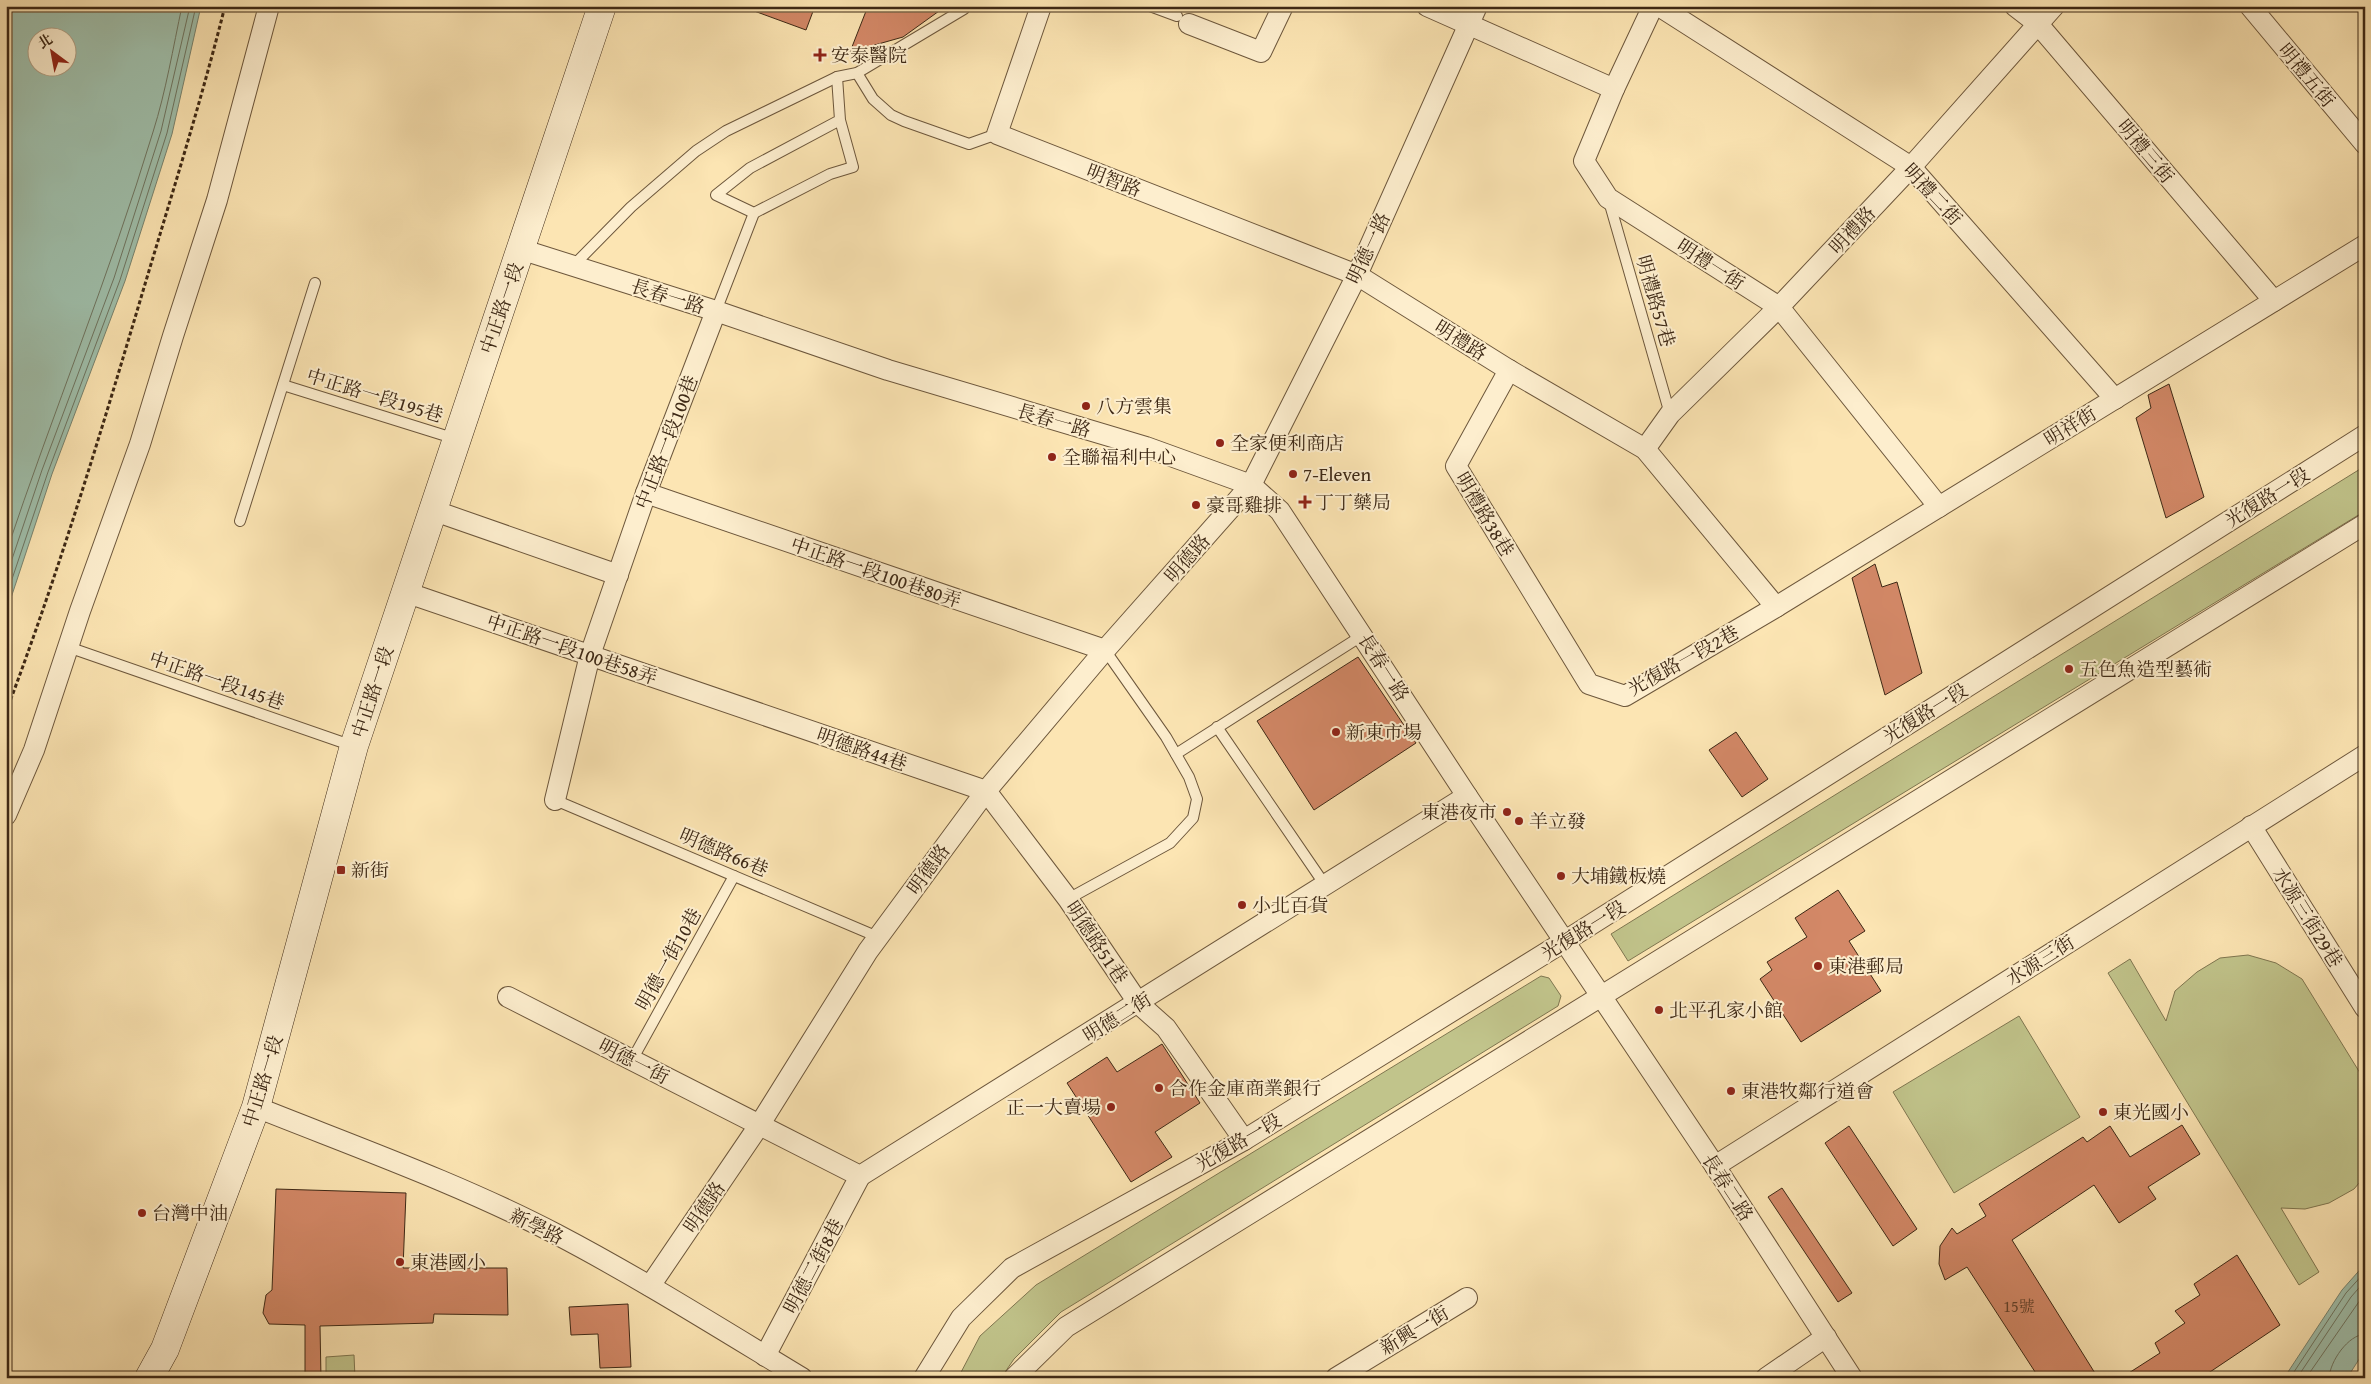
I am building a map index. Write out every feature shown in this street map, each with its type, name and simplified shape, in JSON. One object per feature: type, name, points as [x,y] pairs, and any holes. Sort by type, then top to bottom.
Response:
[{"type":"main road","name":"中正路一段","points":[[149,1378],[165,1349],[256,1106],[354,746],[602,6]]},
{"type":"street","points":[[6,815],[34,750],[140,444],[172,336],[217,200],[270,6]]},
{"type":"street","points":[[997,134],[1041,6]]},
{"type":"street","points":[[1183,20],[1261,52],[1283,6]]},
{"type":"street","points":[[1427,6],[1614,89]]},
{"type":"street","name":"明德一路","points":[[1250,485],[1357,275],[1477,6]]},
{"type":"street","name":"明禮一街","points":[[1653,6],[1614,89],[1584,161],[1608,198],[1779,308],[1939,506]]},
{"type":"street","name":"明禮二街","points":[[1659,6],[1911,167],[2115,399]]},
{"type":"street","name":"明禮三街","points":[[2014,6],[2037,23],[2274,301]]},
{"type":"street","name":"明禮路","points":[[1645,449],[1670,414],[1779,308],[1911,167],[2054,6]]},
{"type":"street","name":"明禮五街","points":[[2250,6],[2365,144]]},
{"type":"street","name":"明智路","points":[[997,134],[1357,275]]},
{"type":"street","name":"明祥街","points":[[1776,607],[2365,245]]},
{"type":"street","name":"長春一路","points":[[520,249],[716,310],[888,370],[1146,447],[1250,485],[1280,511],[1467,796],[1602,997]]},
{"type":"street","name":"明禮路","points":[[1357,275],[1509,370],[1645,449],[1776,607]]},
{"type":"street","name":"中正路一段100巷","points":[[555,800],[590,655],[646,492],[716,310]]},
{"type":"street","name":"明禮路38巷","points":[[1509,370],[1456,466],[1525,580]]},
{"type":"street","name":"光復路一段","points":[[924,1378],[961,1318],[1012,1268],[1244,1140],[1565,941],[2365,435]]},
{"type":"street","name":"明德路","points":[[650,1286],[760,1124],[878,937],[986,791],[1105,650],[1250,485]]},
{"type":"street","name":"中正路一段100巷80弄","points":[[646,492],[1105,650]]},
{"type":"street","points":[[432,510],[618,575]]},
{"type":"street","points":[[1014,1378],[1066,1327],[2365,524]]},
{"type":"street","name":"光復路一段2巷","points":[[1525,580],[1589,684],[1625,696],[1776,607]]},
{"type":"street","name":"中正路一段100巷58弄","points":[[405,592],[739,706]]},
{"type":"street","name":"明德路44巷","points":[[739,706],[986,791]]},
{"type":"street","name":"水源三街","points":[[1715,1166],[2365,755]]},
{"type":"street","name":"明德路51巷","points":[[986,791],[1068,899],[1139,1004],[1166,1028],[1244,1140]]},
{"type":"street","name":"明德二街","points":[[860,1176],[1139,1004],[1467,796]]},
{"type":"street","name":"水源三街29巷","points":[[2251,826],[2365,1008]]},
{"type":"street","name":"明德一街","points":[[508,997],[760,1124]]},
{"type":"street","name":"長春二路","points":[[1602,997],[1715,1166],[1852,1378]]},
{"type":"street","name":"新學路","points":[[256,1106],[457,1188],[555,1234],[650,1286],[802,1378]]},
{"type":"street","points":[[760,1124],[860,1176]]},
{"type":"street","name":"明德二街8巷","points":[[765,1356],[860,1176]]},
{"type":"street","name":"新興一街","points":[[1336,1378],[1467,1298]]},
{"type":"street","points":[[1766,1378],[1826,1338]]},
{"type":"lane","points":[[1150,6],[1183,20]]},
{"type":"lane","points":[[573,266],[631,206],[696,151],[726,131],[836,77],[857,73],[964,9]]},
{"type":"lane","points":[[857,73],[873,98],[891,115],[904,121],[969,144],[997,134]]},
{"type":"lane","points":[[716,310],[754,213],[830,174],[853,167],[840,120],[836,77]]},
{"type":"lane","points":[[754,213],[716,195],[750,168],[840,120]]},
{"type":"lane","name":"明禮路57巷","points":[[1608,198],[1670,414]]},
{"type":"lane","points":[[240,521],[315,283]]},
{"type":"lane","name":"中正路一段195巷","points":[[283,385],[456,439]]},
{"type":"lane","points":[[1176,754],[1363,635]]},
{"type":"lane","name":"中正路一段145巷","points":[[68,648],[354,746]]},
{"type":"lane","points":[[1068,899],[1170,843],[1193,818],[1197,799],[1189,777],[1176,754],[1105,650]]},
{"type":"lane","points":[[1217,727],[1325,885]]},
{"type":"lane","name":"明德路66巷","points":[[555,800],[878,937]]},
{"type":"lane","name":"明德一街10巷","points":[[632,1060],[734,876]]},
{"type":"path","points":[[6,712],[38,626],[113,394],[204,90],[225,6]]},
{"type":"green space","points":[[2365,466],[2365,511],[1628,961],[1611,934]]},
{"type":"green space","points":[[2248,955],[2276,963],[2302,979],[2365,1081],[2365,1176],[2354,1189],[2329,1203],[2305,1209],[2281,1208],[2319,1272],[2299,1285],[2108,973],[2130,959],[2166,1021],[2175,991],[2197,972],[2220,958]]},
{"type":"green space","points":[[1541,976],[1549,978],[1561,996],[1558,1006],[1061,1312],[1014,1359],[1001,1378],[958,1378],[980,1336],[1036,1285]]},
{"type":"green space","points":[[2019,1016],[2080,1117],[1954,1193],[1893,1092]]},
{"type":"green space","points":[[354,1355],[355,1378],[326,1378],[326,1357]]},
{"type":"water","points":[[6,6],[201,6],[172,134],[125,281],[52,474],[6,613]]},
{"type":"water","points":[[2365,1264],[2365,1350],[2347,1378],[2284,1378],[2342,1290]]},
{"type":"building","points":[[747,6],[815,6],[806,30],[746,8]]},
{"type":"building","points":[[868,6],[946,6],[903,37],[850,52]]},
{"type":"building","points":[[2169,384],[2204,497],[2166,518],[2136,418],[2151,408],[2148,395]]},
{"type":"building","points":[[1875,564],[1882,587],[1897,582],[1922,673],[1885,695],[1852,578]]},
{"type":"building","name":"新東市場","points":[[1358,657],[1416,743],[1314,810],[1257,721]]},
{"type":"building","points":[[1736,732],[1768,779],[1742,797],[1709,750]]},
{"type":"building","name":"東港郵局","points":[[1838,890],[1865,931],[1849,941],[1881,991],[1801,1042],[1760,979],[1772,970],[1767,962],[1807,937],[1795,918]]},
{"type":"building","name":"正一大賣場","points":[[1162,1044],[1200,1103],[1155,1132],[1172,1157],[1131,1182],[1067,1083],[1107,1057],[1117,1072]]},
{"type":"building","points":[[2182,1125],[2200,1154],[2148,1187],[2156,1199],[2119,1223],[2094,1185],[2012,1240],[2098,1378],[2039,1378],[1967,1267],[1945,1280],[1939,1264],[1940,1246],[1952,1228],[1957,1234],[1986,1216],[1979,1204],[2083,1137],[2087,1142],[2110,1126],[2130,1157]]},
{"type":"building","points":[[1849,1126],[1917,1229],[1893,1246],[1825,1143]]},
{"type":"building","points":[[1782,1188],[1852,1293],[1838,1302],[1768,1197]]},
{"type":"building","points":[[276,1189],[406,1193],[403,1268],[507,1268],[508,1315],[434,1314],[433,1323],[320,1326],[321,1378],[305,1378],[305,1325],[269,1324],[263,1313],[266,1295],[272,1290]]},
{"type":"building","points":[[2237,1255],[2280,1325],[2201,1378],[2121,1378],[2160,1353],[2155,1343],[2185,1323],[2175,1311],[2200,1295],[2194,1284]]},
{"type":"building","points":[[628,1304],[631,1367],[600,1368],[598,1334],[571,1335],[569,1307]]},
{"type":"place","name":"安泰醫院","points":[[820,55]]},
{"type":"place","name":"八方雲集","points":[[1086,406]]},
{"type":"place","name":"全家便利商店","points":[[1220,443]]},
{"type":"place","name":"全聯福利中心","points":[[1052,457]]},
{"type":"place","name":"7-Eleven","points":[[1293,474]]},
{"type":"place","name":"丁丁藥局","points":[[1305,502]]},
{"type":"place","name":"豪哥雞排","points":[[1196,505]]},
{"type":"place","name":"五色魚造型藝術","points":[[2069,669]]},
{"type":"place","name":"新東市場","points":[[1336,732]]},
{"type":"place","name":"東港夜市","points":[[1507,812]]},
{"type":"place","name":"羊立發","points":[[1519,821]]},
{"type":"place","name":"新街","points":[[341,870]]},
{"type":"place","name":"大埔鐵板燒","points":[[1561,876]]},
{"type":"place","name":"小北百貨","points":[[1242,905]]},
{"type":"place","name":"東港郵局","points":[[1818,966]]},
{"type":"place","name":"北平孔家小館","points":[[1659,1010]]},
{"type":"place","name":"合作金庫商業銀行","points":[[1159,1088]]},
{"type":"place","name":"東港牧鄰行道會","points":[[1731,1091]]},
{"type":"place","name":"正一大賣場","points":[[1111,1107]]},
{"type":"place","name":"東光國小","points":[[2103,1112]]},
{"type":"place","name":"台灣中油","points":[[142,1213]]},
{"type":"place","name":"東港國小","points":[[400,1262]]}]
